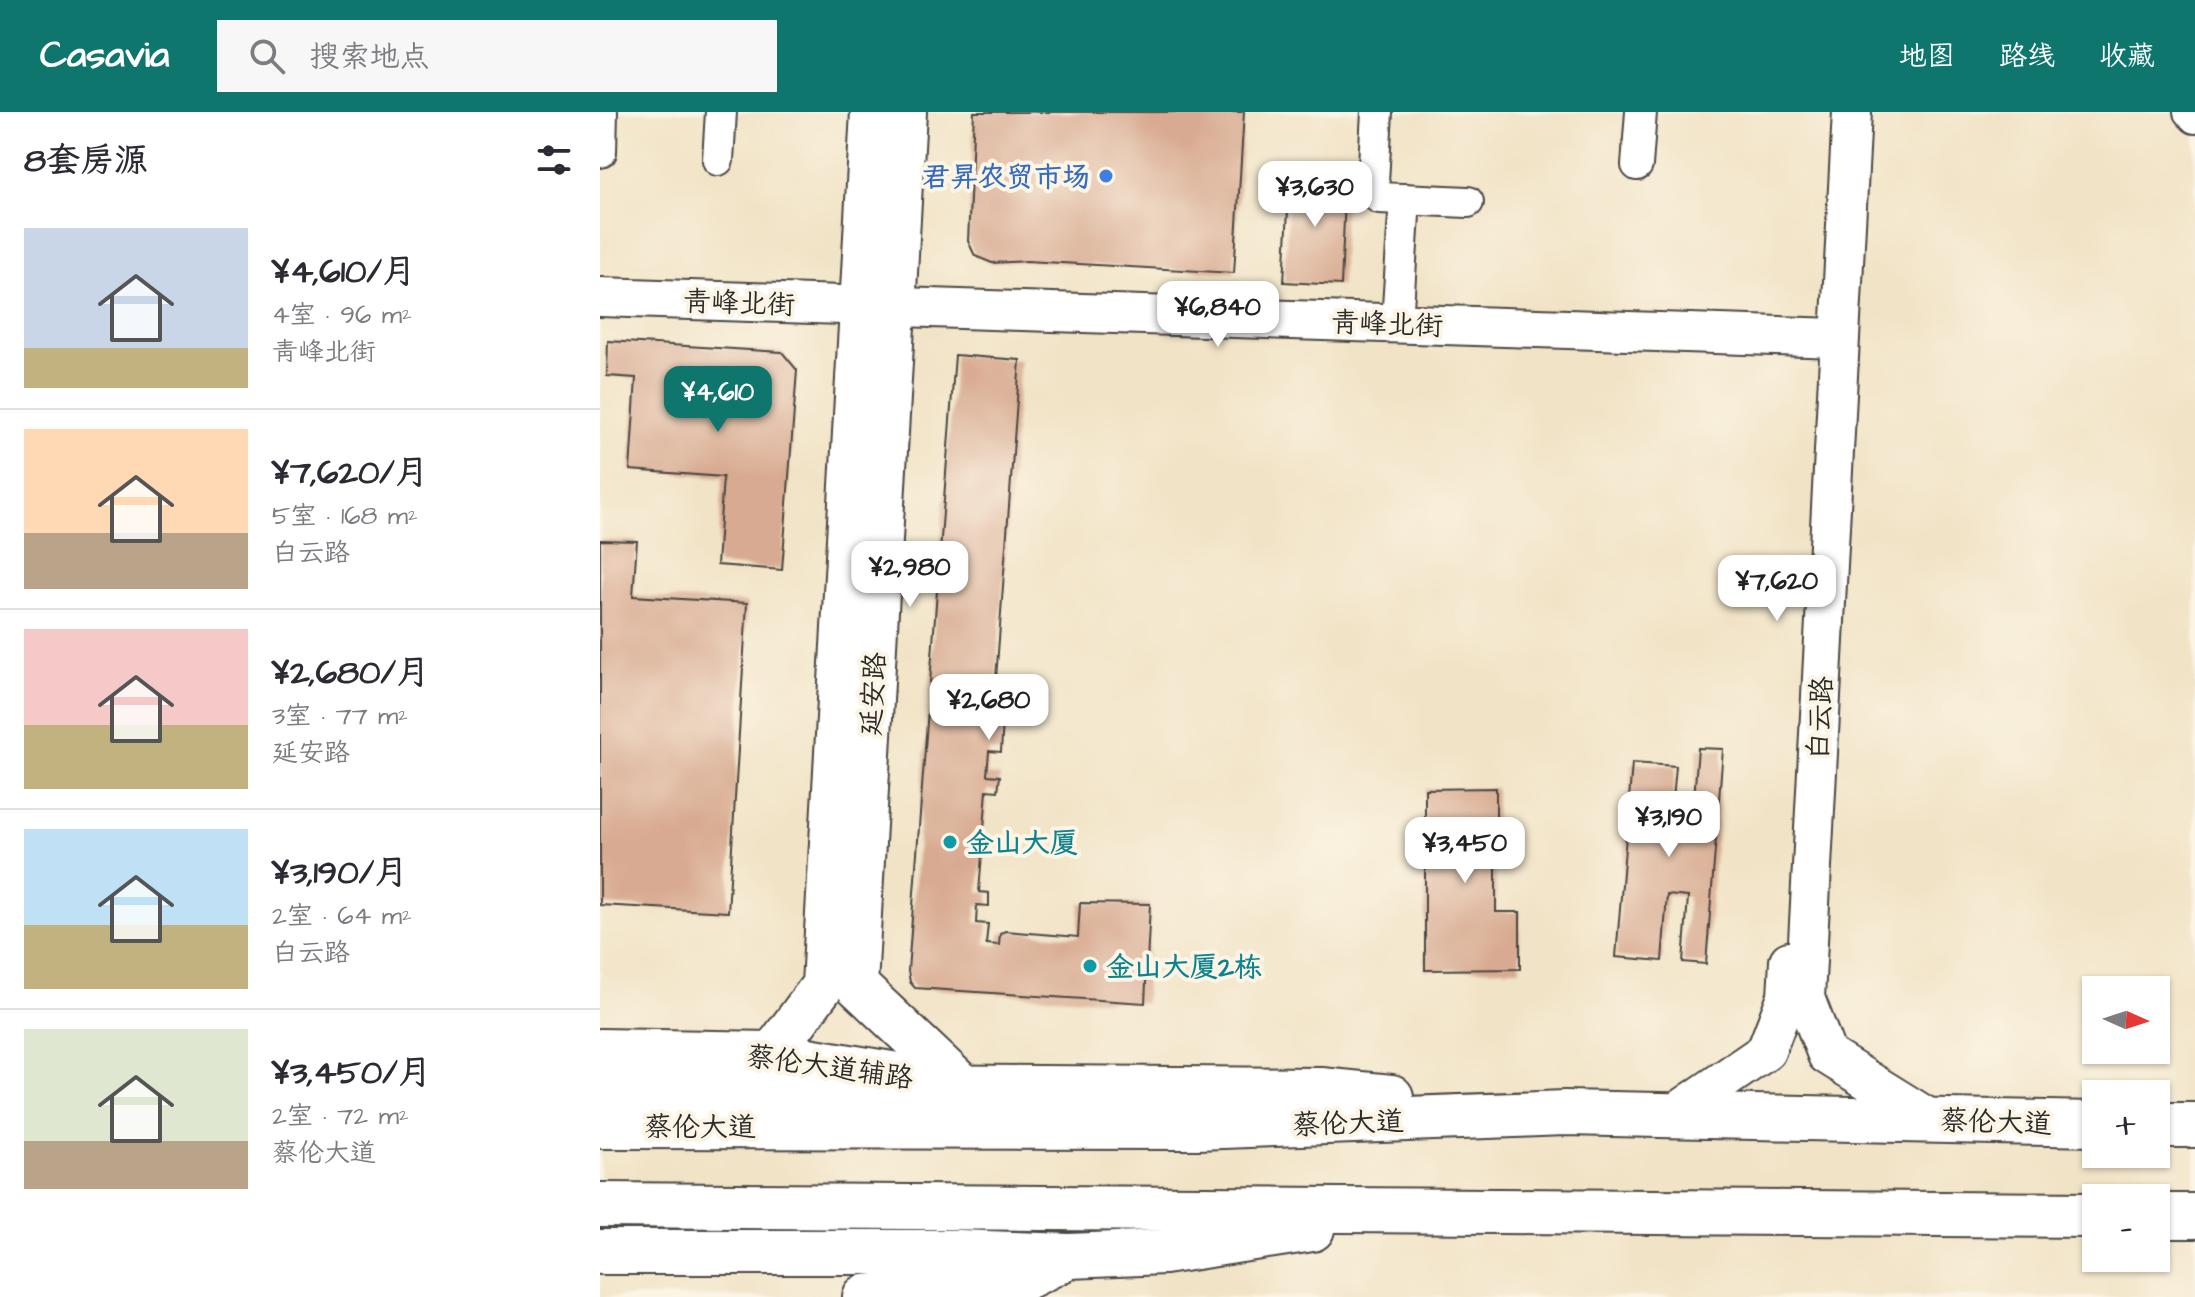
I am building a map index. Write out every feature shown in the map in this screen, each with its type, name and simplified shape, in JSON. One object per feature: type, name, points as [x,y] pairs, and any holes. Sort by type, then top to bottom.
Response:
[{"type":"main road","name":"延安路","points":[[872,112],[878,306],[856,985],[963,1086]]},
{"type":"main road","name":"延安路","points":[[772,1054],[823,985],[878,306],[905,112]]},
{"type":"main road","name":"蔡伦大道辅路","points":[[600,1051],[772,1054],[963,1086]]},
{"type":"main road","points":[[600,1085],[1321,1090],[1565,1113]]},
{"type":"main road","name":"蔡伦大道","points":[[600,1126],[1197,1127],[1565,1113],[2082,1124]]},
{"type":"main road","points":[[2170,1125],[2195,1125]]},
{"type":"main road","points":[[600,1205],[2082,1215]]},
{"type":"main road","points":[[600,1252],[958,1252],[1069,1256],[1164,1252],[1446,1209]]},
{"type":"main road","points":[[2170,1216],[2195,1216]]},
{"type":"main road","points":[[865,1297],[1012,1284],[1069,1256]]},
{"type":"street","points":[[601,152],[602,112]]},
{"type":"street","points":[[718,160],[721,112]]},
{"type":"street","points":[[1377,112],[1373,182],[1379,198],[1468,202]]},
{"type":"street","points":[[1637,165],[1641,112]]},
{"type":"street","name":"白云路","points":[[1837,112],[1805,998],[1827,1055],[1930,1119]]},
{"type":"street","name":"白云路","points":[[1673,1115],[1766,1051],[1787,996],[1831,338],[1852,112]]},
{"type":"street","points":[[2189,112],[2195,118]]},
{"type":"street","points":[[1397,323],[1405,199]]},
{"type":"street","name":"青峰北街","points":[[600,297],[1831,338]]},
{"type":"building","name":"君昇农贸市场","points":[[974,112],[1244,112],[1234,273],[1027,261],[992,263],[975,256],[968,241]]},
{"type":"building","points":[[1290,173],[1346,176],[1341,285],[1284,282]]},
{"type":"building","points":[[608,341],[782,352],[797,370],[782,570],[717,565],[723,477],[630,470],[636,378],[607,376]]},
{"type":"building","points":[[955,355],[1020,360],[993,719],[1003,720],[1001,752],[989,751],[987,775],[1000,776],[998,791],[987,790],[979,892],[989,893],[989,906],[977,905],[976,923],[988,924],[986,944],[999,945],[1000,934],[1005,931],[1078,937],[1080,903],[1150,904],[1145,1003],[915,988],[910,982],[908,971]]},
{"type":"building","points":[[600,540],[637,541],[633,596],[747,603],[728,912],[600,905]]},
{"type":"building","points":[[1698,748],[1723,749],[1706,964],[1683,962],[1688,897],[1667,895],[1662,961],[1616,957],[1632,763],[1676,766],[1671,821],[1692,823]]},
{"type":"building","points":[[1496,788],[1496,912],[1520,912],[1520,969],[1425,970],[1425,789]]},
{"type":"place","name":"君昇农贸市场","points":[[1106,176]]},
{"type":"place","name":"金山大厦","points":[[950,842]]},
{"type":"place","name":"金山大厦2栋","points":[[1090,966]]}]
